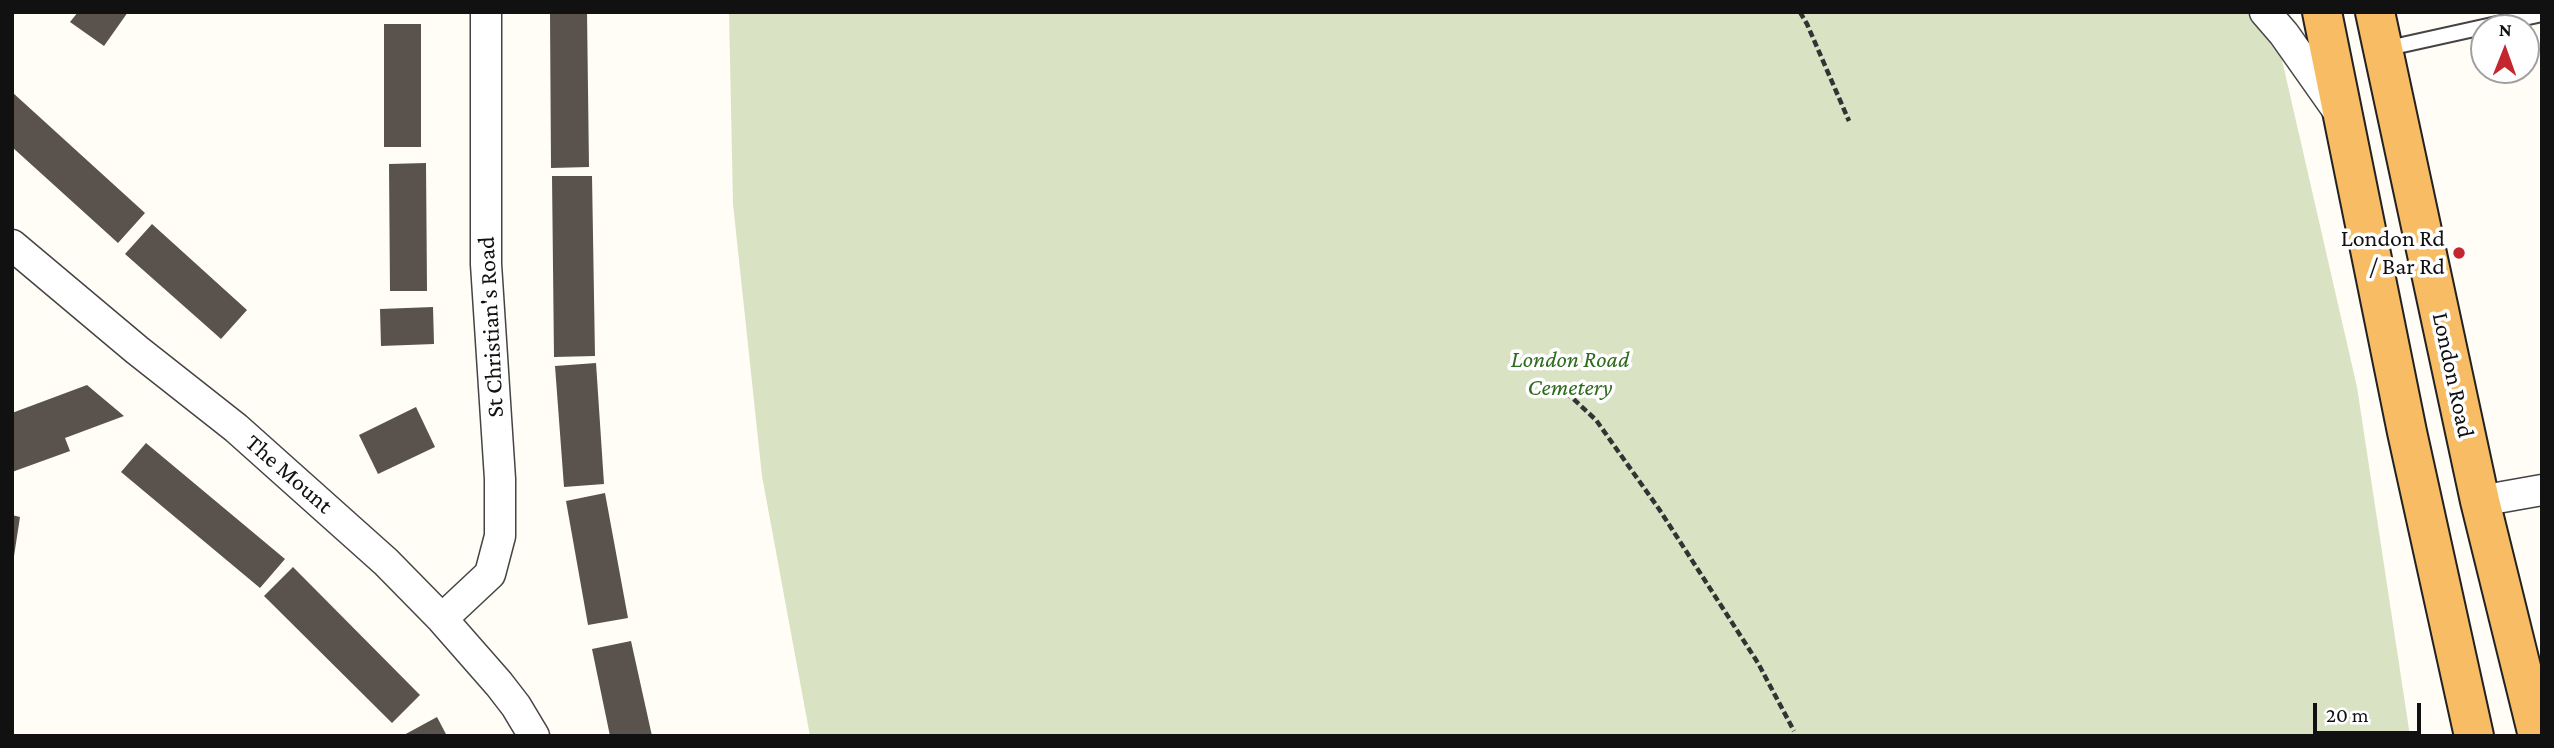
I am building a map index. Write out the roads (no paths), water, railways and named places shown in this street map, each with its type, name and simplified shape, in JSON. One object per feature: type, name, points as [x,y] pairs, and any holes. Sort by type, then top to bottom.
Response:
[{"type":"highway","points":[[2322,12],[2407,432],[2474,736]]},
{"type":"highway","name":"London Road","points":[[2375,12],[2480,501],[2538,736]]},
{"type":"street","name":"St Christian's Road","points":[[442,619],[490,574],[500,536],[500,479],[486,264],[486,12]]},
{"type":"street","points":[[2265,12],[2284,34],[2343,118]]},
{"type":"street","name":"The Mount","points":[[12,245],[288,472],[386,562],[442,619],[510,699],[534,736]]},
{"type":"street","points":[[2480,501],[2542,490]]},
{"type":"lane","points":[[2382,49],[2470,26]]},
{"type":"place","name":"London Rd / Bar Rd","points":[[2459,253]]},
{"type":"park label","name":"London Road Cemetery","points":[[1570,374]]}]
